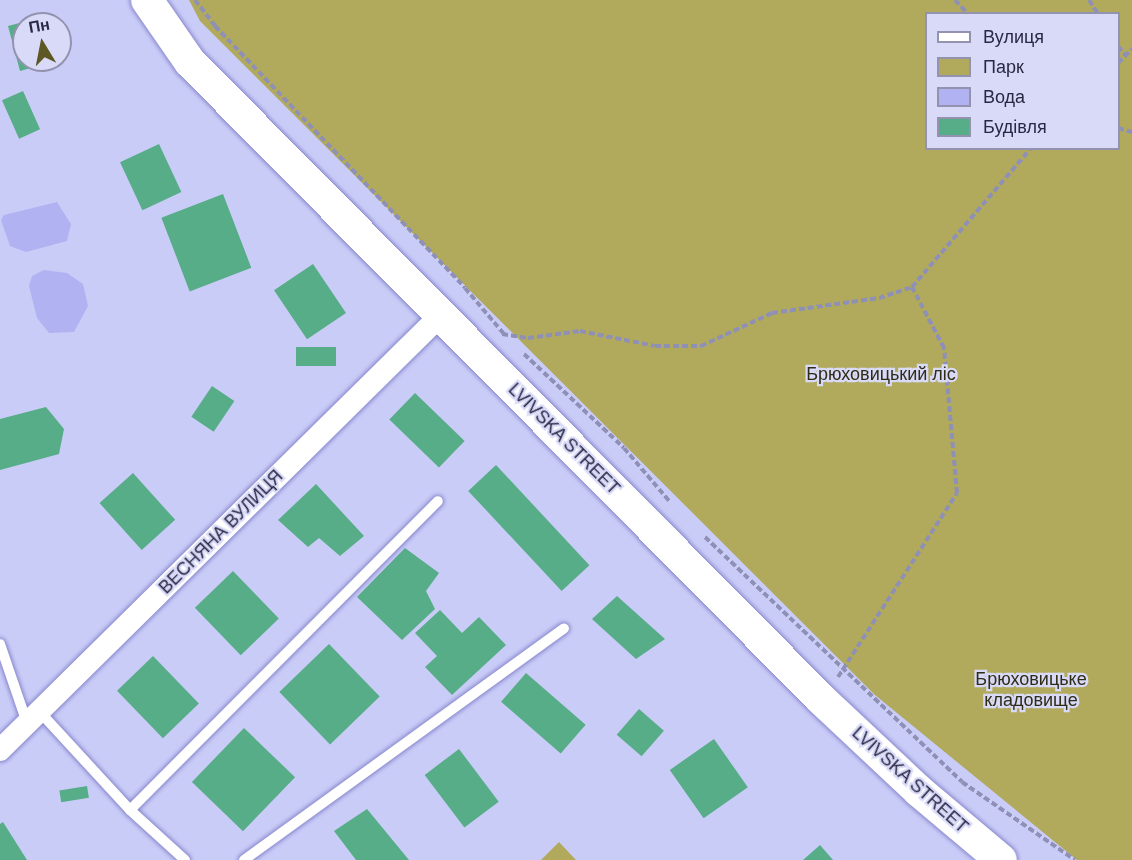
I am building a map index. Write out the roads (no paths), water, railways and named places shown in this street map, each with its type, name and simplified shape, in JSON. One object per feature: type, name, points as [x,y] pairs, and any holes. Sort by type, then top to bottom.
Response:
[{"type":"main road","name":"LVIVSKA STREET","points":[[147,0],[190,62],[821,699],[919,791],[1001,860]]},
{"type":"street","name":"ВЕСНЯНА ВУЛИЦЯ","points":[[0,750],[441,315]]},
{"type":"lane","points":[[130,810],[438,501]]},
{"type":"lane","points":[[244,860],[564,628]]},
{"type":"lane","points":[[0,644],[33,717],[185,860]]},
{"type":"water","points":[[57,202],[71,224],[67,241],[26,252],[10,246],[1,220],[4,215]]},
{"type":"water","points":[[44,270],[67,273],[83,284],[88,306],[74,332],[49,333],[37,318],[29,286],[32,276]]},
{"type":"park label","name":"Брюховицький ліс","points":[[881,374]]},
{"type":"park label","name":"Брюховицьке кладовище","points":[[1031,690]]}]
